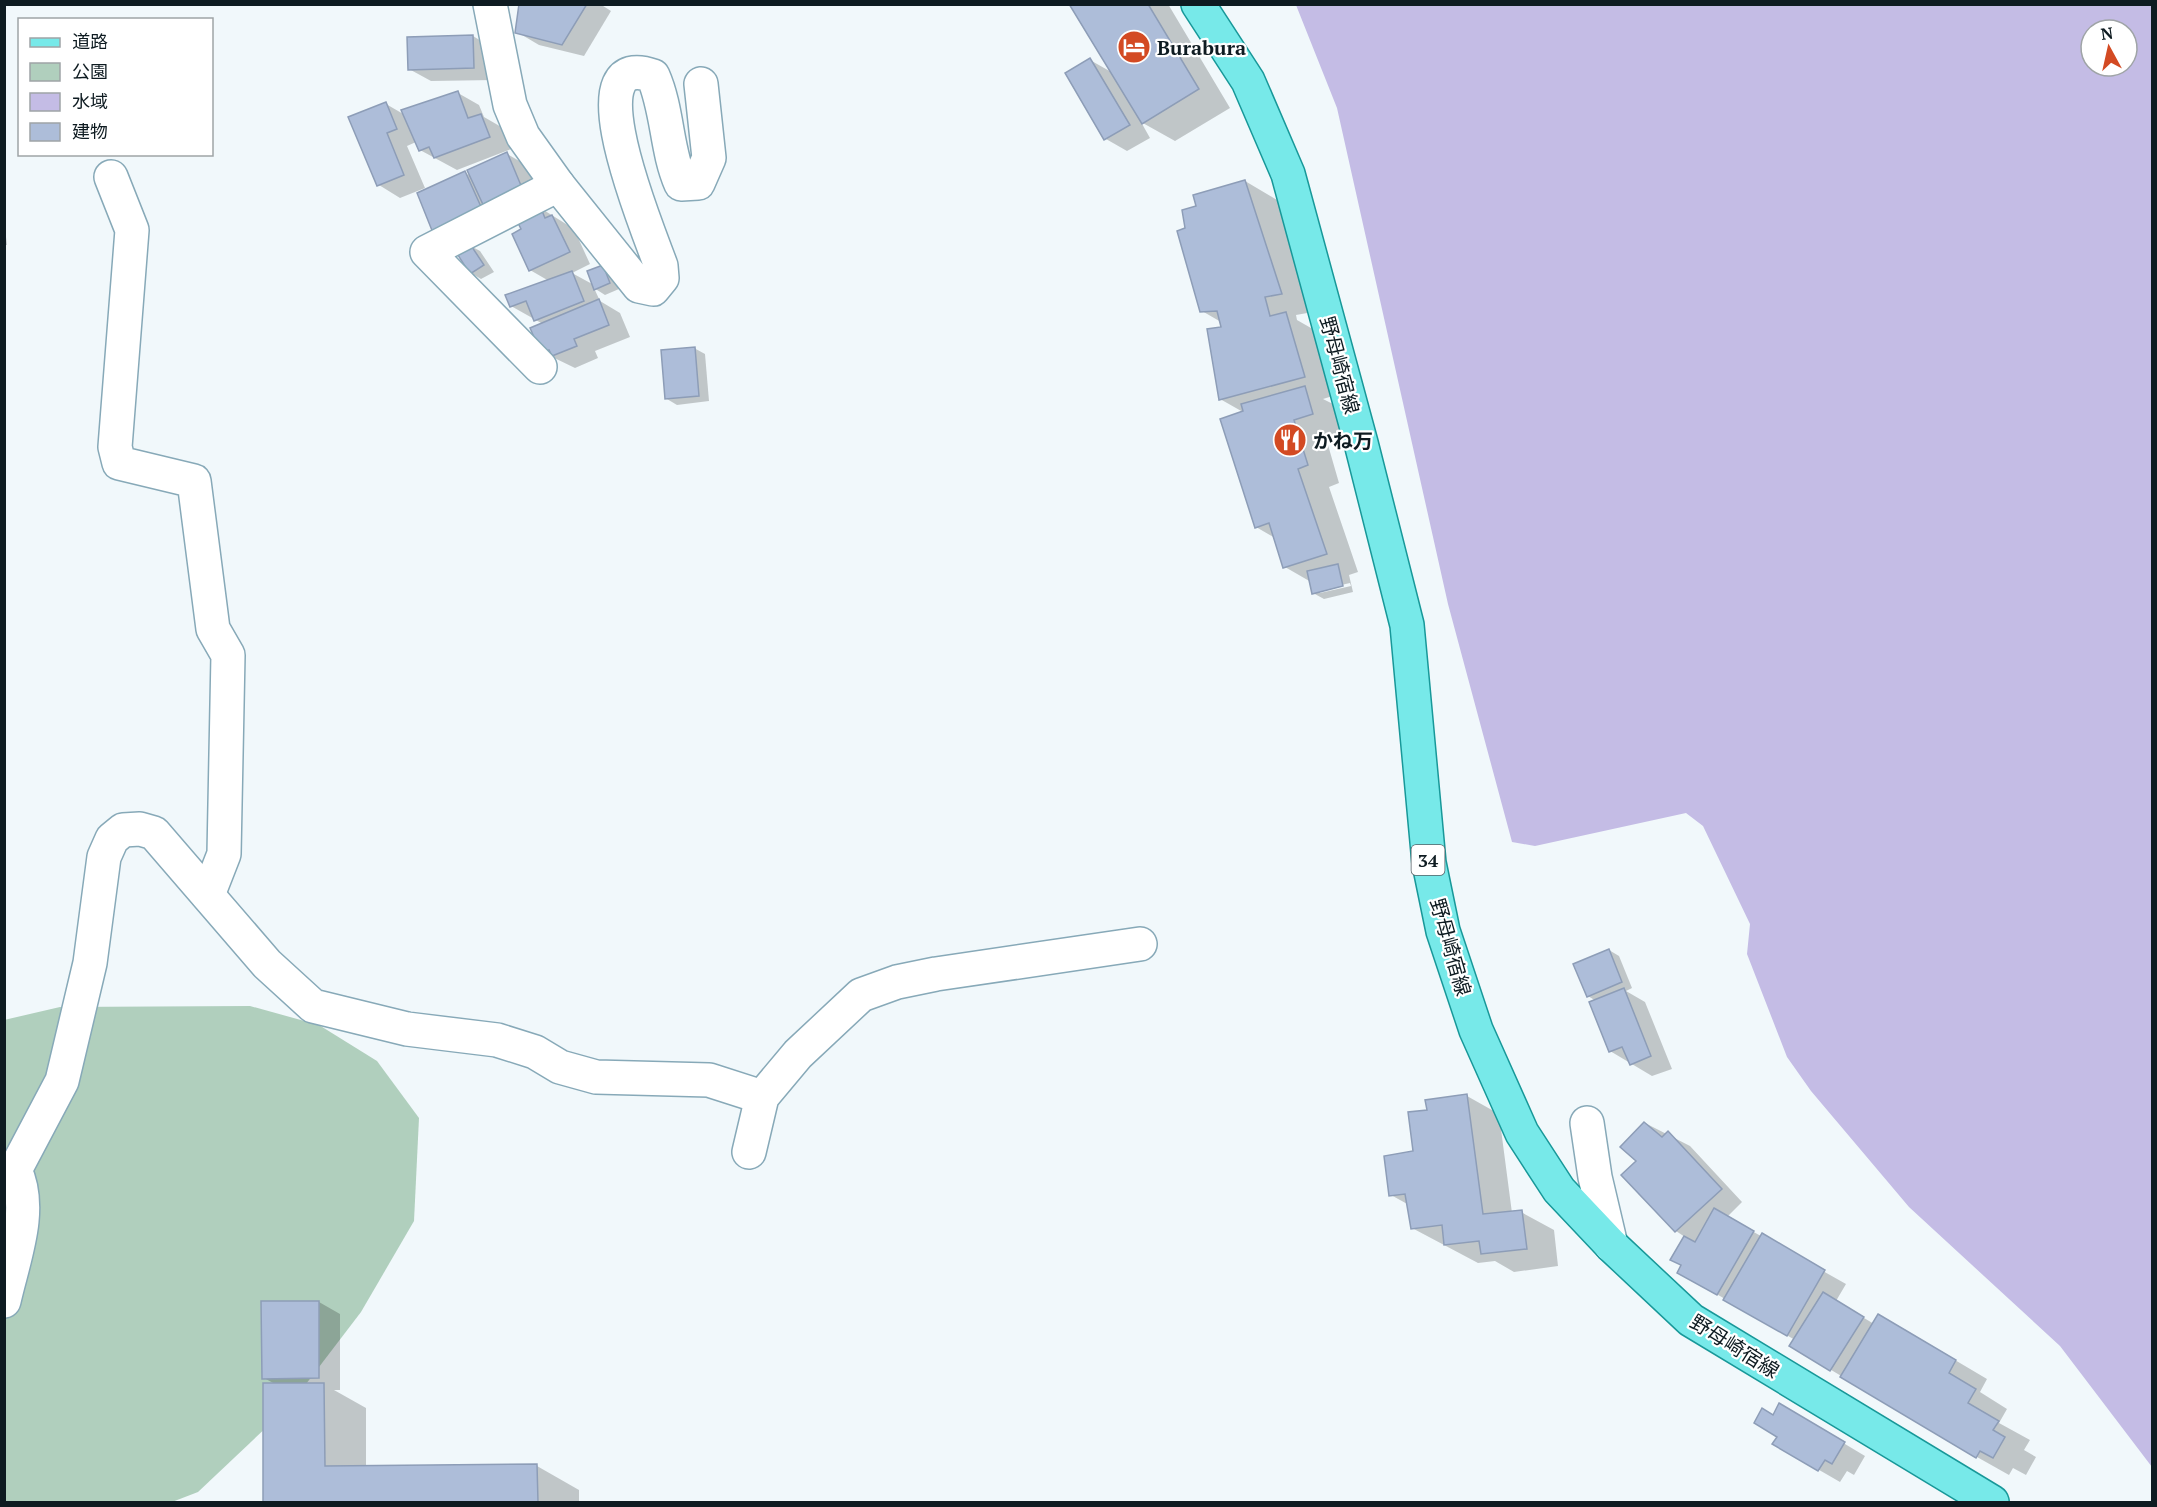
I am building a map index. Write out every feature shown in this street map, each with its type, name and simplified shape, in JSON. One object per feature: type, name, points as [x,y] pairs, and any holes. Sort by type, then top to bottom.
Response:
[{"type":"main road","name":"野母崎宿線","points":[[1198,4],[1248,81],[1288,174],[1407,625],[1429,863],[1443,931],[1469,1008],[1522,1133],[1559,1190],[1611,1245],[1690,1320],[1992,1503]]},
{"type":"street","points":[[490,4],[510,105],[523,136],[558,185],[639,286],[653,289],[662,278],[661,266],[625,158],[613,110],[616,91],[620,79],[627,74],[640,71],[653,76],[660,92],[676,172],[681,184],[698,183],[709,158],[702,84]]},
{"type":"street","points":[[111,177],[132,230],[115,447],[119,463],[194,481],[213,629],[228,655],[224,854],[208,895]]},
{"type":"street","points":[[540,367],[427,252],[558,185]]},
{"type":"street","points":[[4,1301],[25,1204],[22,1183],[10,1169],[62,1080],[90,963],[104,857],[112,838],[123,830],[140,829],[154,833],[267,964],[314,1006],[407,1029],[497,1040],[535,1052],[560,1067],[596,1077],[709,1080],[762,1097]]},
{"type":"street","points":[[749,1152],[762,1097],[798,1054],[861,995],[897,982],[936,974],[1140,944]]},
{"type":"street","points":[[1587,1123],[1595,1178],[1611,1245]]},
{"type":"green space","points":[[250,1006],[319,1025],[377,1061],[419,1118],[414,1221],[361,1312],[290,1405],[198,1492],[172,1502],[5,1502],[4,1020],[60,1007]]},
{"type":"water","points":[[1296,5],[2152,5],[2152,1467],[2060,1346],[1909,1207],[1811,1091],[1787,1057],[1747,954],[1750,924],[1703,826],[1686,813],[1535,846],[1512,842],[1448,604],[1337,108]]},
{"type":"building","points":[[519,4],[587,4],[562,45],[515,33]]},
{"type":"building","name":"Burabura","points":[[1069,4],[1148,4],[1199,89],[1142,124]]},
{"type":"building","points":[[473,35],[474,68],[408,70],[407,37]]},
{"type":"building","points":[[1090,58],[1130,125],[1104,140],[1065,73]]},
{"type":"building","points":[[458,91],[468,118],[481,114],[490,137],[434,158],[429,147],[419,151],[401,110]]},
{"type":"building","points":[[386,102],[397,129],[387,133],[404,175],[377,186],[348,117]]},
{"type":"building","points":[[507,152],[525,195],[486,211],[467,170]]},
{"type":"building","points":[[465,171],[482,209],[435,238],[417,193]]},
{"type":"building","points":[[1245,180],[1282,294],[1265,297],[1270,316],[1286,312],[1305,377],[1219,400],[1207,329],[1221,327],[1217,311],[1200,312],[1177,231],[1185,228],[1182,210],[1196,206],[1193,195]]},
{"type":"building","points":[[540,206],[545,218],[552,215],[570,252],[529,271],[512,234],[521,229],[515,217]]},
{"type":"building","points":[[470,244],[484,265],[470,274],[456,252]]},
{"type":"building","points":[[603,265],[610,283],[594,290],[587,271]]},
{"type":"building","points":[[572,271],[584,301],[534,321],[526,301],[510,307],[505,295]]},
{"type":"building","points":[[599,299],[609,325],[574,339],[577,346],[552,356],[549,350],[541,353],[530,328]]},
{"type":"building","points":[[695,347],[699,396],[665,399],[661,350]]},
{"type":"building","points":[[1305,386],[1313,414],[1294,420],[1308,465],[1298,469],[1327,554],[1283,568],[1269,523],[1255,528],[1220,419],[1243,411],[1241,404]]},
{"type":"building","points":[[1338,564],[1343,586],[1312,594],[1307,571]]},
{"type":"building","points":[[1609,949],[1622,982],[1587,997],[1573,964]]},
{"type":"building","points":[[1624,988],[1651,1056],[1630,1065],[1622,1047],[1609,1052],[1589,1002]]},
{"type":"building","points":[[1467,1094],[1483,1214],[1522,1210],[1527,1249],[1481,1254],[1479,1241],[1444,1245],[1442,1225],[1411,1229],[1405,1194],[1389,1196],[1384,1156],[1413,1151],[1408,1112],[1427,1110],[1425,1100]]},
{"type":"building","points":[[1644,1122],[1662,1137],[1668,1131],[1722,1189],[1675,1232],[1621,1175],[1636,1161],[1620,1147]]},
{"type":"building","points":[[1714,1208],[1754,1231],[1717,1295],[1677,1273],[1681,1265],[1670,1260],[1684,1236],[1695,1242]]},
{"type":"building","points":[[1762,1233],[1825,1270],[1787,1336],[1723,1300]]},
{"type":"building","points":[[1823,1292],[1864,1317],[1830,1371],[1789,1346]]},
{"type":"building","points":[[261,1301],[319,1301],[319,1378],[262,1379]]},
{"type":"building","points":[[1878,1314],[1956,1360],[1949,1373],[1976,1389],[1968,1403],[1999,1421],[1993,1430],[2005,1437],[1993,1458],[1980,1451],[1976,1458],[1840,1377]]},
{"type":"building","points":[[263,1383],[324,1383],[325,1466],[537,1464],[538,1502],[263,1502]]},
{"type":"building","points":[[1779,1403],[1845,1442],[1832,1464],[1825,1460],[1818,1471],[1772,1444],[1777,1437],[1754,1423],[1762,1408],[1773,1415]]},
{"type":"place","name":"Burabura","points":[[1134,47]]},
{"type":"place","name":"かね万","points":[[1290,440]]}]
